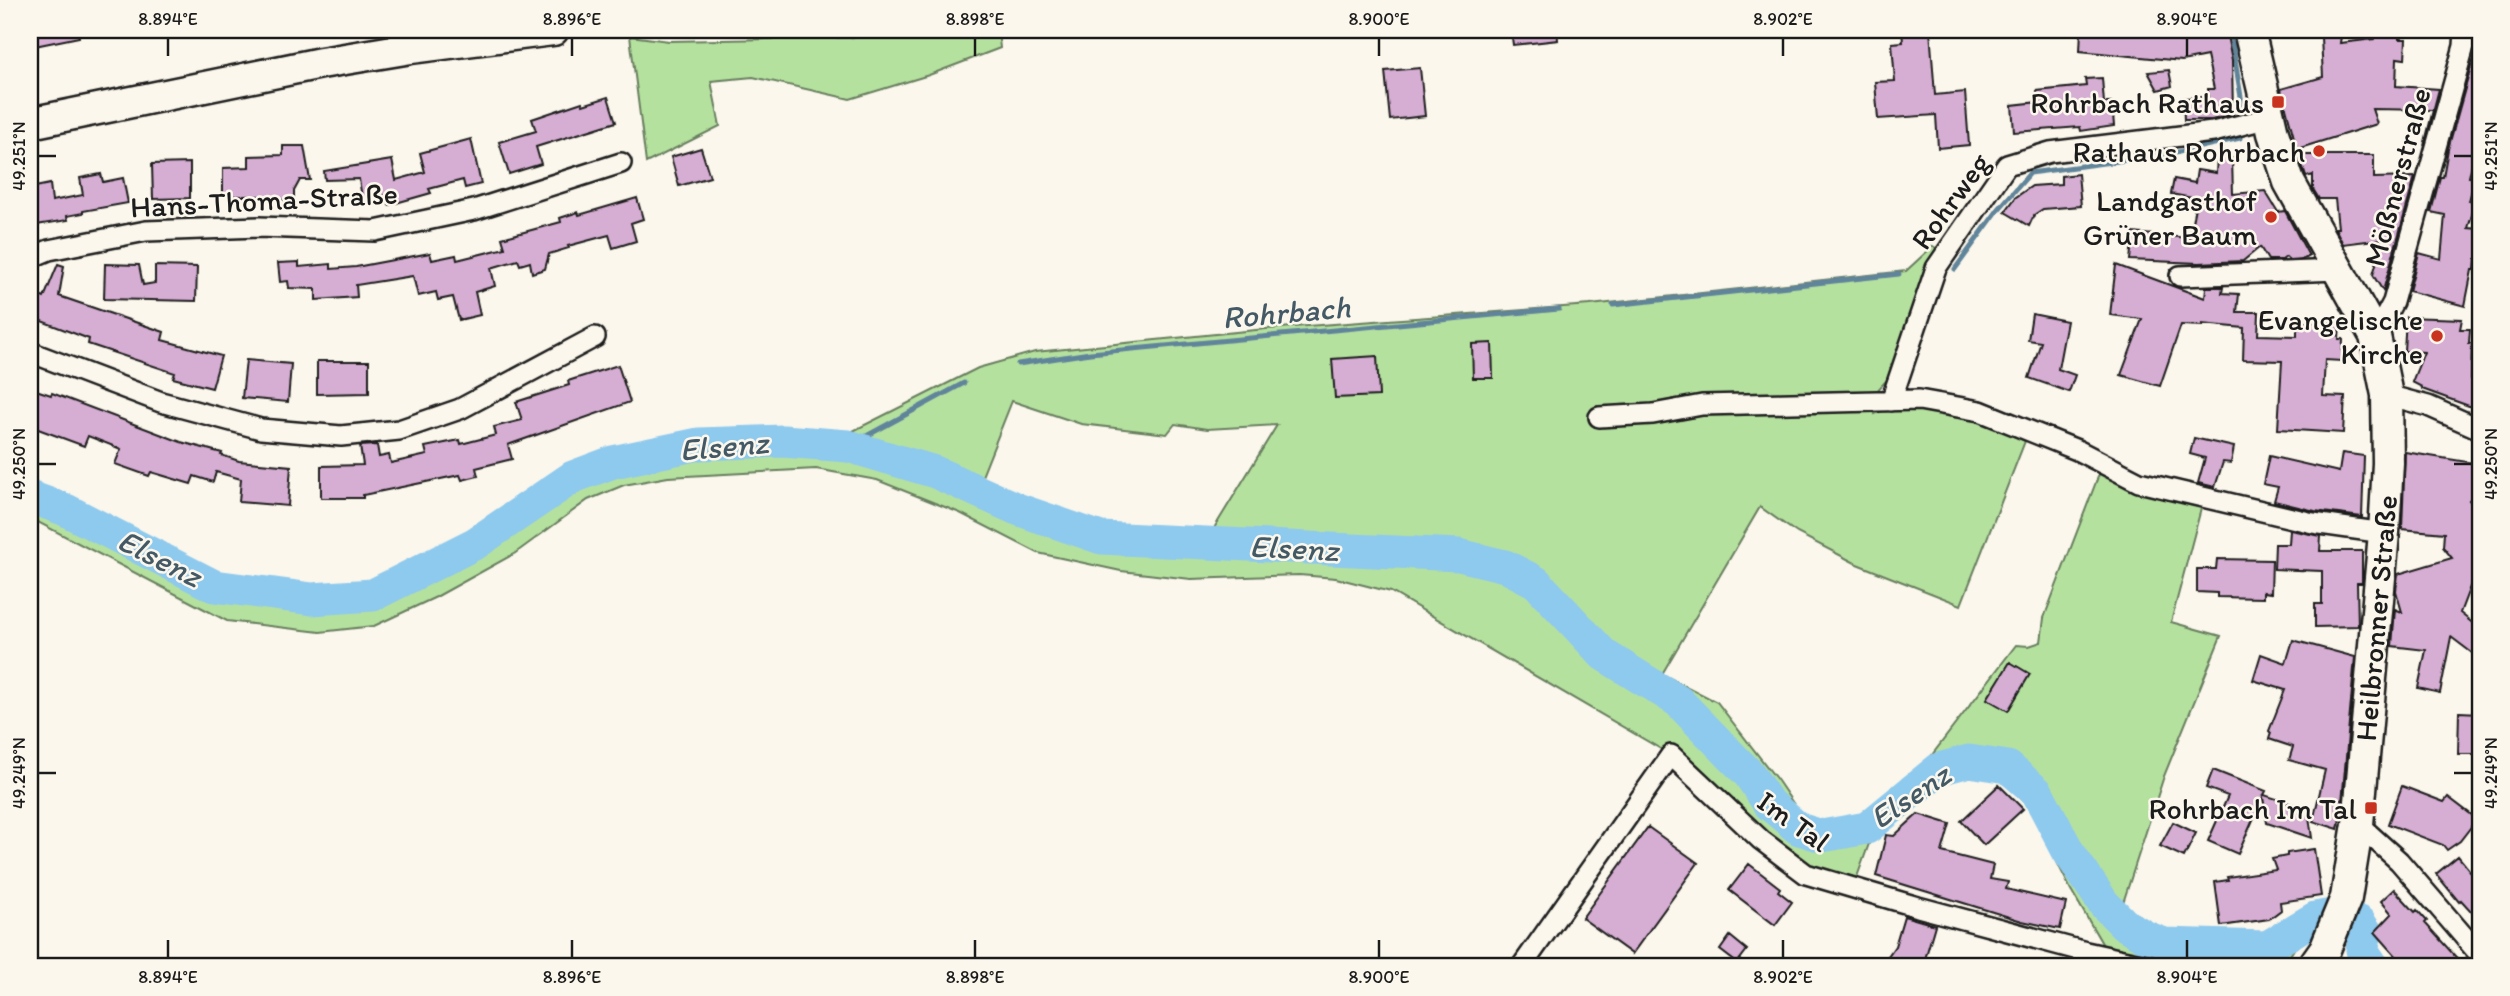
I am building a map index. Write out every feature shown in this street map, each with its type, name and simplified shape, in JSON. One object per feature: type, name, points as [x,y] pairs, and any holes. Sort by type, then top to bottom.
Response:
[{"type":"main road","points":[[30,123],[321,63],[411,48],[553,30]]},
{"type":"main road","name":"Heilbronner Straße","points":[[2249,30],[2269,118],[2289,182],[2375,336],[2387,395],[2388,463],[2384,533],[2358,824],[2346,898],[2319,958]]},
{"type":"street","name":"Mößnerstraße","points":[[2375,336],[2393,302],[2464,46],[2465,30]]},
{"type":"street","name":"Rohrweg","points":[[1891,401],[1936,268],[2007,166],[2050,152],[2213,132],[2269,118]]},
{"type":"street","name":"Hans-Thoma-Straße","points":[[30,258],[49,250],[146,231],[258,228],[375,231],[474,210],[621,163]]},
{"type":"street","points":[[2180,276],[2339,270]]},
{"type":"street","points":[[30,352],[161,402],[261,429],[341,436],[399,430],[460,409],[595,337]]},
{"type":"street","points":[[2387,395],[2428,406],[2480,429]]},
{"type":"street","points":[[1599,417],[1653,414],[1702,405],[1919,400],[1980,411],[2077,450],[2139,482],[2313,523],[2384,533]]},
{"type":"street","name":"Im Tal","points":[[1522,966],[1671,755],[1761,840],[1806,874],[2009,932],[2150,966]]},
{"type":"street","points":[[2358,824],[2399,861],[2480,955]]},
{"type":"green space","points":[[998,30],[1000,48],[929,75],[850,99],[753,77],[711,81],[720,126],[646,163],[630,36],[669,41],[864,37]]},
{"type":"green space","points":[[1933,246],[1940,251],[1898,368],[1872,396],[1875,414],[1896,405],[1976,419],[2025,441],[1961,605],[1857,564],[1797,533],[1760,507],[1662,674],[1717,702],[1778,781],[1812,831],[1848,829],[1925,764],[2016,645],[2029,646],[2041,642],[2044,618],[2101,469],[2202,505],[2171,622],[2221,636],[2164,776],[2122,906],[2158,932],[2204,941],[2275,943],[2302,936],[2286,962],[2278,966],[2200,966],[2107,952],[2071,890],[2024,796],[2005,772],[1961,770],[1883,826],[1870,841],[1853,888],[1806,874],[1671,755],[1391,592],[1336,578],[1299,575],[1191,579],[1121,571],[1038,553],[960,513],[877,480],[816,469],[668,477],[624,485],[588,500],[514,554],[436,597],[374,626],[320,632],[227,621],[30,518],[30,489],[214,583],[315,594],[370,593],[471,542],[573,471],[666,447],[786,433],[849,433],[978,368],[1035,352],[1266,329],[1590,305],[1906,271]],"holes":[[[1012,401],[1081,424],[1167,434],[1175,424],[1207,429],[1277,425],[1208,538],[1113,530],[979,484]]]},
{"type":"building","points":[[30,30],[78,30],[79,37],[30,47]]},
{"type":"building","points":[[1511,30],[1557,30],[1558,40],[1513,45]]},
{"type":"building","points":[[1902,30],[1930,30],[1935,95],[1965,92],[1969,145],[1938,148],[1936,115],[1878,119],[1875,82],[1895,81],[1892,43],[1903,42]]},
{"type":"building","points":[[2081,30],[2153,35],[2152,30],[2226,30],[2232,61],[2233,114],[2212,120],[2184,120],[2183,98],[2208,97],[2208,89],[2214,89],[2207,56],[2182,61],[2080,51]]},
{"type":"building","points":[[2374,30],[2399,33],[2399,39],[2406,39],[2405,59],[2397,58],[2396,86],[2439,89],[2424,146],[2433,110],[2372,109],[2377,124],[2297,149],[2281,89],[2323,77],[2321,37],[2341,36],[2340,43],[2374,39]]},
{"type":"building","points":[[2479,46],[2480,129],[2469,177],[2475,178],[2469,201],[2476,202],[2468,228],[2480,229],[2480,245],[2479,259],[2476,259],[2475,270],[2472,270],[2465,306],[2409,291],[2419,253],[2441,259],[2445,215],[2431,212]]},
{"type":"building","points":[[1420,68],[1425,116],[1390,120],[1385,71]]},
{"type":"building","points":[[2169,70],[2172,86],[2158,90],[2148,72]]},
{"type":"building","points":[[2102,78],[2104,103],[2112,103],[2114,126],[2081,131],[2080,127],[2014,132],[2012,105],[2038,102],[2037,91],[2086,86],[2085,79]]},
{"type":"building","points":[[608,97],[616,122],[536,147],[541,164],[509,174],[499,142],[536,131],[532,119],[582,102],[583,105]]},
{"type":"building","points":[[471,139],[481,184],[465,188],[463,180],[429,189],[431,193],[389,205],[388,195],[362,198],[359,179],[325,180],[324,171],[392,160],[396,180],[425,172],[420,153]]},
{"type":"building","points":[[283,146],[304,146],[310,180],[300,180],[294,191],[294,200],[277,200],[277,196],[223,196],[223,168],[249,167],[249,156],[283,155]]},
{"type":"building","points":[[701,148],[710,177],[679,186],[671,157]]},
{"type":"building","points":[[2299,155],[2374,155],[2374,178],[2415,177],[2383,291],[2373,275],[2383,239],[2343,244],[2335,228],[2338,228],[2335,199],[2319,199],[2313,189],[2313,175],[2306,177]]},
{"type":"building","points":[[2217,157],[2232,158],[2233,194],[2265,191],[2278,212],[2285,211],[2309,256],[2303,259],[2289,260],[2286,257],[2282,260],[2268,260],[2260,247],[2243,261],[2199,263],[2130,260],[2133,233],[2189,238],[2195,207],[2191,207],[2193,198],[2171,194],[2174,179],[2195,183],[2197,170],[2216,173]]},
{"type":"building","points":[[190,163],[190,198],[153,199],[152,164]]},
{"type":"building","points":[[101,174],[103,182],[123,178],[128,203],[83,211],[67,216],[68,220],[30,226],[30,188],[50,184],[52,201],[83,195],[80,178]]},
{"type":"building","points":[[2078,174],[2081,206],[2043,209],[2034,215],[2029,226],[2005,212],[2016,197],[2032,186],[2061,184],[2061,176]]},
{"type":"building","points":[[637,198],[643,219],[631,223],[636,241],[613,248],[609,235],[568,246],[569,248],[549,254],[545,269],[532,273],[530,262],[520,265],[518,260],[491,268],[495,286],[475,292],[480,315],[459,320],[453,297],[438,300],[436,292],[418,296],[413,276],[356,285],[357,297],[316,300],[316,289],[289,288],[288,281],[280,282],[278,263],[299,262],[299,267],[331,264],[331,269],[430,253],[432,260],[456,255],[457,260],[505,248],[502,238],[561,222],[560,218]]},
{"type":"building","points":[[58,264],[64,266],[59,296],[164,332],[162,340],[221,356],[212,388],[173,378],[175,373],[88,344],[89,339],[36,319],[37,316],[30,313],[30,292],[44,298]]},
{"type":"building","points":[[105,264],[139,265],[143,285],[155,283],[155,266],[197,267],[196,301],[104,299]]},
{"type":"building","points":[[2116,265],[2205,298],[2206,287],[2223,287],[2222,293],[2239,294],[2237,312],[2259,312],[2258,335],[2297,336],[2297,322],[2340,323],[2339,339],[2343,339],[2342,361],[2325,360],[2323,396],[2345,397],[2343,433],[2278,429],[2282,361],[2243,360],[2244,328],[2181,325],[2160,386],[2121,375],[2142,319],[2110,315]]},
{"type":"building","points":[[2032,314],[2067,321],[2058,369],[2075,375],[2069,392],[2029,378],[2041,342],[2028,340]]},
{"type":"building","points":[[2406,317],[2462,319],[2460,329],[2470,329],[2471,379],[2475,380],[2474,385],[2480,390],[2480,410],[2422,389],[2412,382],[2424,352],[2404,351]]},
{"type":"building","points":[[1492,343],[1493,378],[1473,378],[1472,344]]},
{"type":"building","points":[[1377,356],[1379,396],[1335,398],[1332,359]]},
{"type":"building","points":[[246,360],[291,364],[288,402],[242,398]]},
{"type":"building","points":[[317,361],[369,361],[369,393],[317,394]]},
{"type":"building","points":[[618,365],[630,402],[508,445],[512,459],[476,468],[478,476],[462,480],[460,475],[363,495],[363,498],[321,498],[321,466],[363,465],[360,446],[377,445],[379,457],[389,455],[391,463],[427,455],[425,447],[460,440],[461,444],[496,435],[494,427],[522,420],[516,402]]},
{"type":"building","points":[[30,388],[51,395],[52,393],[239,461],[291,466],[288,506],[239,502],[241,479],[216,472],[213,482],[194,476],[191,484],[151,472],[149,476],[115,464],[121,449],[88,436],[84,446],[30,426]]},
{"type":"building","points":[[2194,438],[2234,447],[2231,463],[2223,462],[2215,487],[2198,483],[2205,458],[2190,454]]},
{"type":"building","points":[[2405,452],[2480,464],[2476,493],[2469,500],[2480,512],[2480,592],[2471,584],[2460,613],[2480,629],[2480,659],[2451,637],[2440,693],[2418,688],[2426,650],[2392,646],[2395,609],[2402,612],[2396,591],[2398,574],[2452,558],[2443,547],[2444,533],[2402,529]]},
{"type":"building","points":[[2342,453],[2364,456],[2362,517],[2315,511],[2274,501],[2278,487],[2263,484],[2269,456],[2339,472]]},
{"type":"building","points":[[2290,530],[2321,536],[2320,551],[2362,551],[2362,583],[2357,583],[2358,626],[2315,627],[2315,604],[2322,604],[2322,571],[2274,569],[2275,544],[2289,544]]},
{"type":"building","points":[[2217,559],[2272,560],[2271,593],[2263,592],[2263,598],[2217,597],[2217,593],[2197,592],[2197,569],[2216,569]]},
{"type":"building","points":[[2293,640],[2355,657],[2338,829],[2313,821],[2325,770],[2289,760],[2293,747],[2269,739],[2269,731],[2285,690],[2253,680],[2261,654],[2286,663]]},
{"type":"building","points":[[2010,662],[2030,674],[2008,711],[1987,699]]},
{"type":"building","points":[[2459,712],[2480,713],[2480,754],[2458,754]]},
{"type":"building","points":[[2213,770],[2266,791],[2264,795],[2308,809],[2312,838],[2267,823],[2263,797],[2238,854],[2208,841],[2228,796],[2206,788]]},
{"type":"building","points":[[1999,785],[2023,809],[1984,845],[1961,821]]},
{"type":"building","points":[[2402,786],[2444,802],[2448,797],[2477,819],[2460,841],[2447,850],[2443,845],[2388,824]]},
{"type":"building","points":[[1918,814],[1950,824],[1942,852],[1993,865],[1990,879],[2008,882],[2006,889],[2066,903],[2060,929],[2022,921],[1876,876],[1886,835],[1894,836]]},
{"type":"building","points":[[2173,822],[2196,833],[2184,857],[2160,846]]},
{"type":"building","points":[[1648,827],[1698,863],[1632,954],[1582,918]]},
{"type":"building","points":[[2314,849],[2321,896],[2280,902],[2281,910],[2269,919],[2221,926],[2215,882],[2228,880],[2227,877],[2276,870],[2272,859],[2287,856],[2287,853]]},
{"type":"building","points":[[2458,856],[2480,883],[2480,921],[2461,900],[2459,902],[2436,874]]},
{"type":"building","points":[[1749,864],[1780,888],[1778,891],[1792,902],[1775,925],[1729,890]]},
{"type":"building","points":[[2394,889],[2427,921],[2425,923],[2464,966],[2405,966],[2375,932],[2392,914],[2381,901]]},
{"type":"building","points":[[1904,916],[1935,925],[1923,966],[1881,966],[1895,946]]},
{"type":"building","points":[[1730,936],[1747,950],[1737,963],[1720,950]]},
{"type":"waterway","name":"Rohrbach","points":[[2230,30],[2243,109]]},
{"type":"waterway","name":"Rohrbach","points":[[1955,269],[1998,210],[2030,173],[2170,154],[2240,138]]},
{"type":"waterway","name":"Rohrbach","points":[[1613,305],[1899,274]]},
{"type":"waterway","name":"Rohrbach","points":[[1018,364],[1090,353],[1559,309]]},
{"type":"waterway","name":"Rohrbach","points":[[848,446],[964,383]]},
{"type":"waterway","name":"Elsenz","points":[[30,497],[66,510],[214,586],[312,599],[373,595],[476,543],[573,477],[613,462],[699,444],[783,441],[848,446],[935,472],[1017,509],[1101,538],[1459,555],[1505,566],[1536,582],[1604,655],[1678,701],[1749,774],[1769,804],[1799,829],[1822,836],[1867,828],[1939,769],[1969,761],[2008,767],[2037,792],[2068,851],[2104,904],[2124,924],[2146,937],[2164,944],[2267,947],[2315,918],[2332,915],[2359,922],[2366,932],[2362,950],[2373,966]]},
{"type":"place","name":"Rohrbach Rathaus","points":[[2278,102]]},
{"type":"place","name":"Rathaus Rohrbach","points":[[2319,151]]},
{"type":"place","name":"Landgasthof Grüner Baum","points":[[2271,217]]},
{"type":"place","name":"Evangelische Kirche","points":[[2437,336]]},
{"type":"place","name":"Rohrbach Im Tal","points":[[2371,808]]}]
